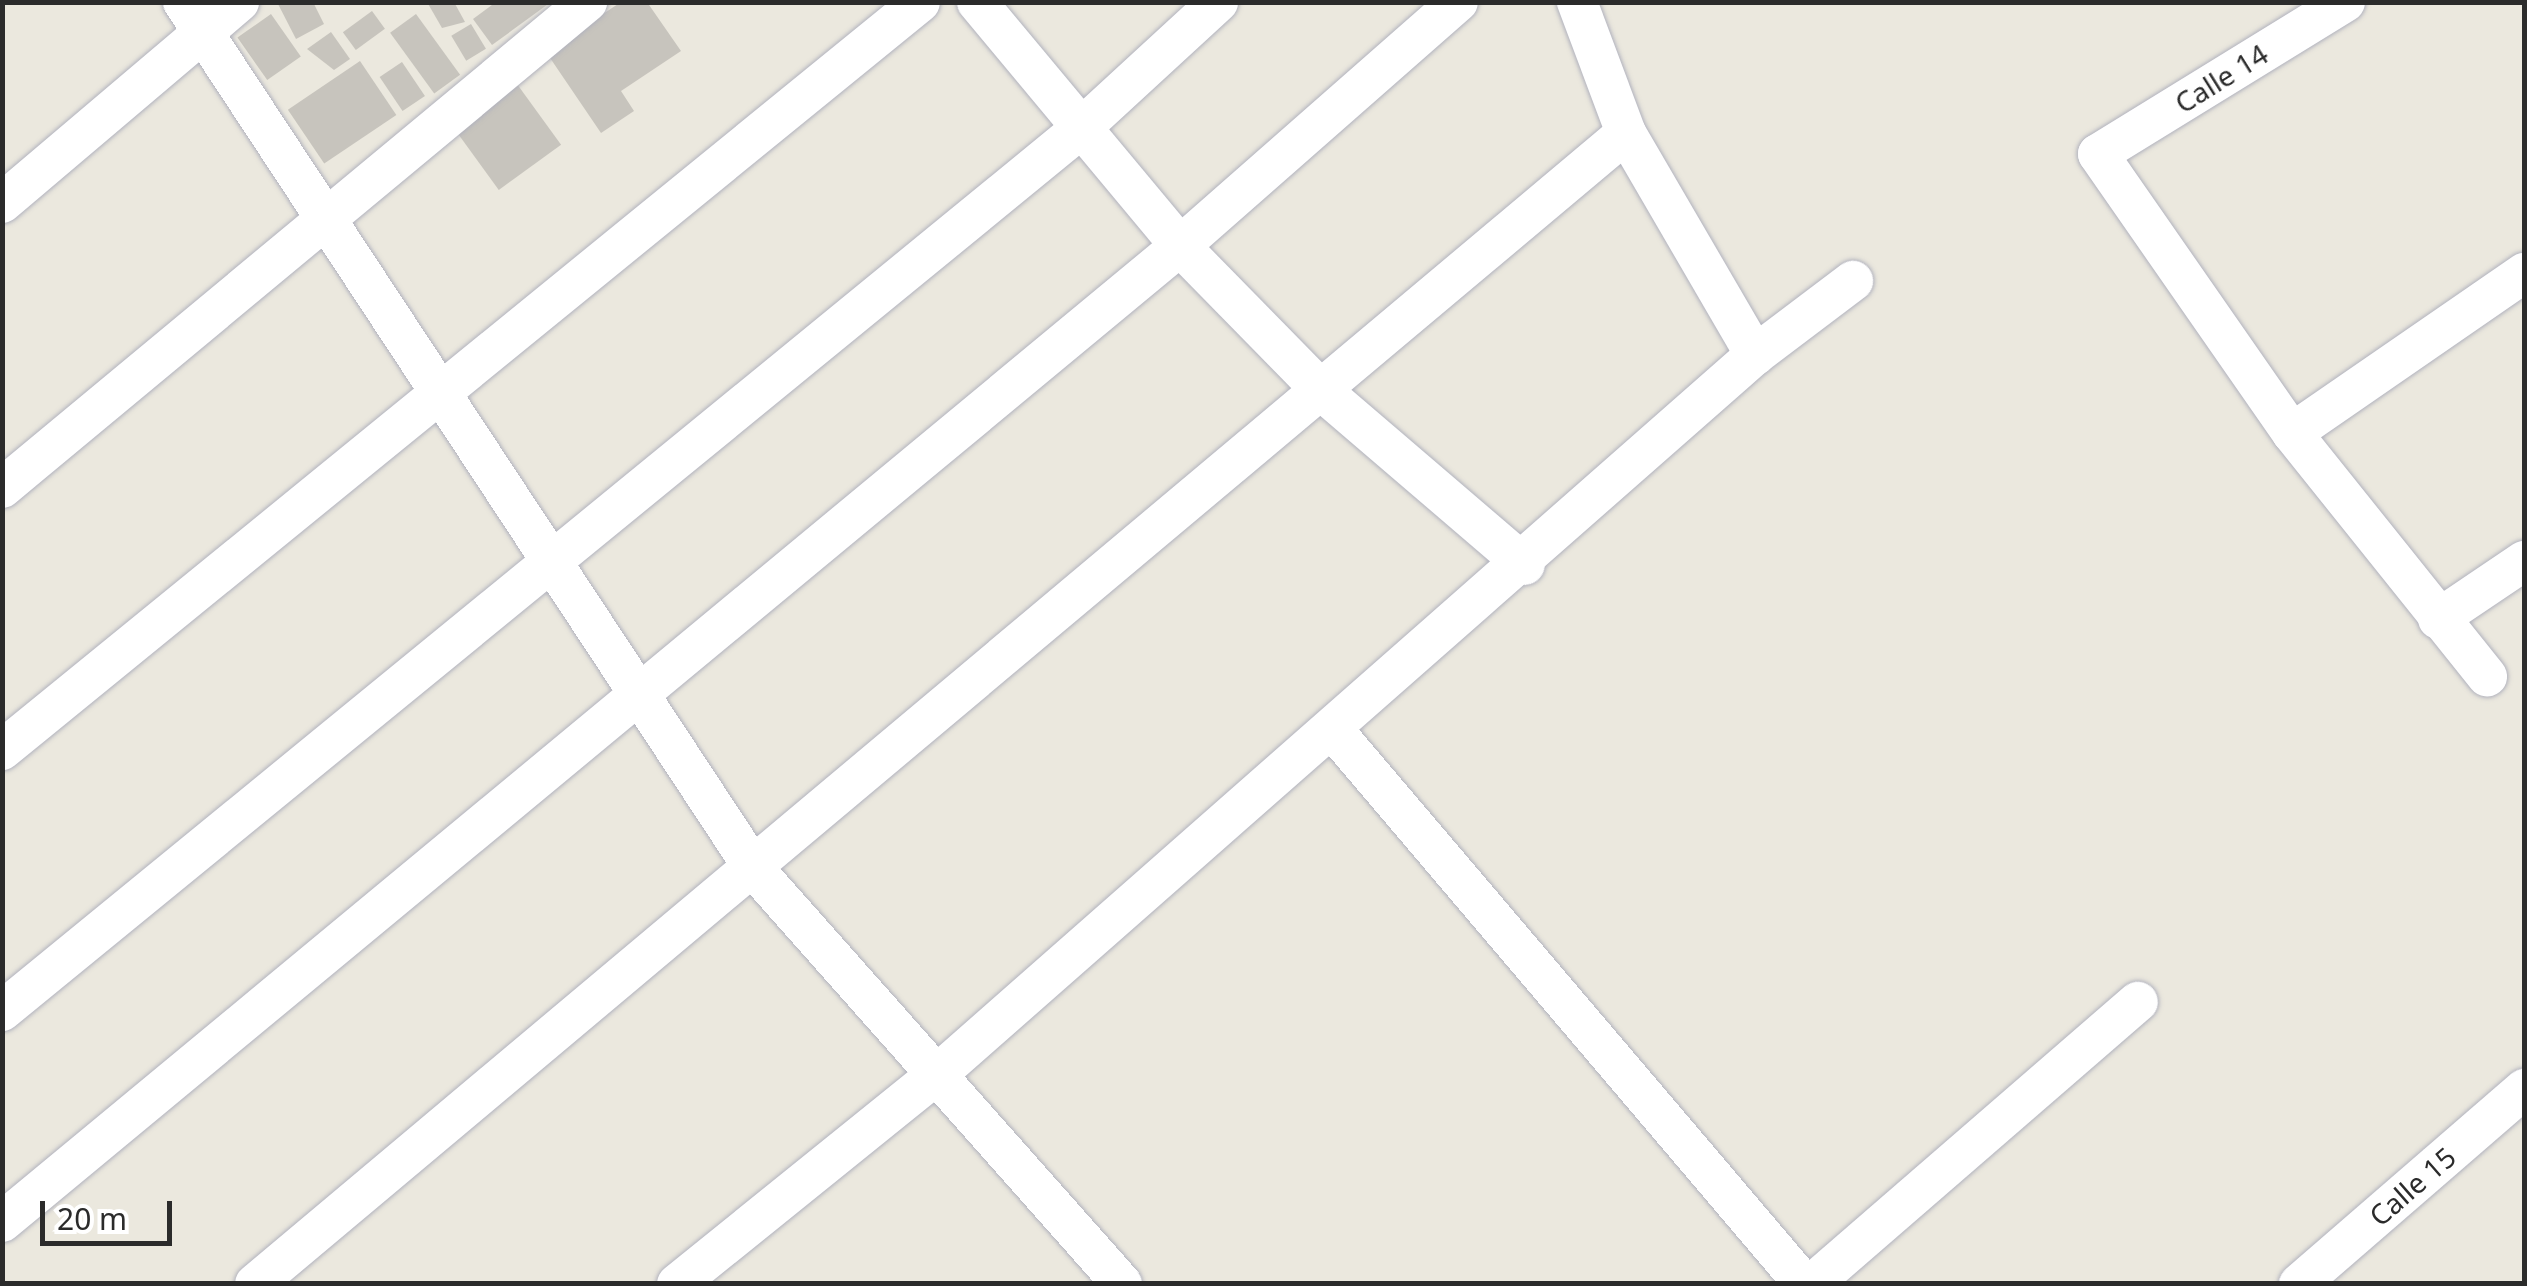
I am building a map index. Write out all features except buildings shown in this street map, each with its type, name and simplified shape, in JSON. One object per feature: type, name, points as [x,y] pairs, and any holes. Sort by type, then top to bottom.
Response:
[{"type":"street","points":[[2,203],[193,17],[239,2]]},
{"type":"street","points":[[2,488],[587,2]]},
{"type":"street","points":[[2,750],[442,384],[920,2]]},
{"type":"street","points":[[978,2],[1079,130],[1180,246],[1322,391],[1525,565]]},
{"type":"street","points":[[2,1011],[1079,130],[1218,2]]},
{"type":"street","points":[[2,1222],[631,695],[1180,246],[1458,2]]},
{"type":"street","points":[[1577,2],[1626,133],[1755,355]]},
{"type":"street","name":"Calle 14","points":[[2292,433],[2098,154],[2344,2]]},
{"type":"street","points":[[193,17],[324,220],[442,384],[553,559],[631,695],[754,870],[941,1071],[1122,1284]]},
{"type":"street","points":[[255,1284],[754,870],[1626,133]]},
{"type":"street","points":[[2487,676],[2292,433],[2524,274]]},
{"type":"street","points":[[678,1284],[941,1071],[1525,565],[1755,355],[1853,281]]},
{"type":"street","points":[[2438,619],[2524,562]]},
{"type":"street","points":[[1334,731],[1804,1284]]},
{"type":"street","points":[[1812,1284],[2138,1002]]},
{"type":"street","name":"Calle 15","points":[[2298,1284],[2524,1088]]}]
